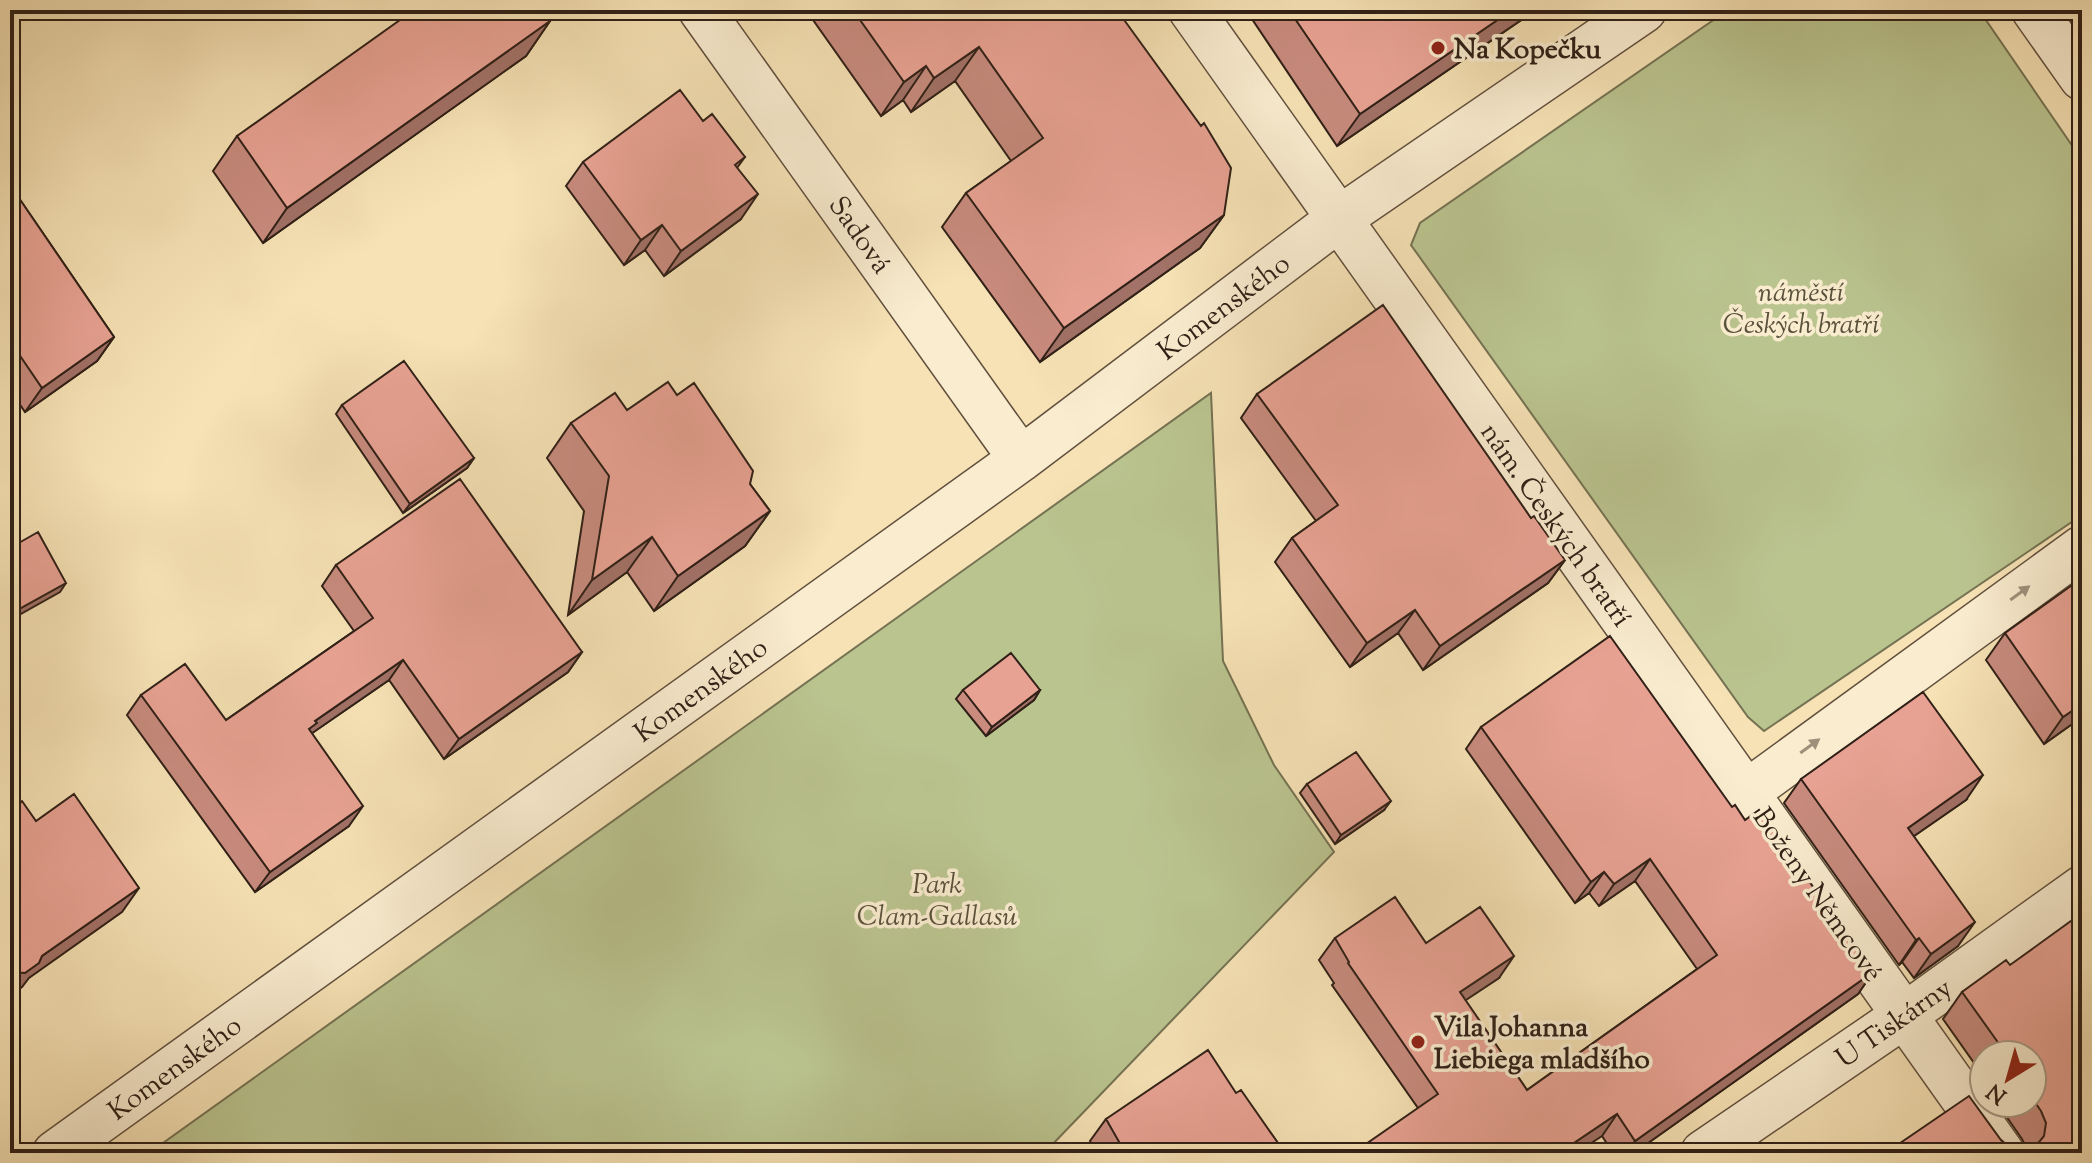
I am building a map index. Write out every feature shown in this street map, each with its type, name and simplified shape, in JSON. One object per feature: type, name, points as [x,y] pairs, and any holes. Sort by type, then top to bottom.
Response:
[{"type":"street","name":"Sadová","points":[[701,10],[1021,459]]},
{"type":"street","points":[[1191,10],[1340,218],[1644,10]]},
{"type":"street","points":[[2034,10],[2082,78]]},
{"type":"street","name":"Komenského","points":[[55,1153],[1021,459],[1340,218]]},
{"type":"street","name":"nám. Českých bratří","points":[[1340,218],[1747,792]]},
{"type":"street","points":[[1747,792],[2082,548]]},
{"type":"street","name":"Boženy Němcové","points":[[1747,792],[2002,1153]]},
{"type":"street","name":"U Tiskárny","points":[[1703,1153],[1905,1015],[2082,888]]},
{"type":"green space","name":"náměstí Českých bratří","points":[[1728,10],[1979,10],[2082,160],[2082,515],[1764,731],[1748,717],[1411,245],[1420,223]]},
{"type":"green space","name":"Park Clam-Gallasů","points":[[1211,393],[1223,661],[1274,765],[1334,852],[1049,1148],[1052,1153],[149,1153]]},
{"type":"building","points":[[414,10],[543,10],[550,21],[287,208],[237,136]]},
{"type":"building","points":[[853,10],[1124,10],[1127,13],[1122,17],[1201,126],[1204,123],[1231,168],[1224,215],[1064,328],[966,193],[1043,138],[979,47],[934,78],[926,66],[904,82]]},
{"type":"building","points":[[1289,10],[1512,10],[1360,114]]},
{"type":"building","points":[[680,90],[703,121],[712,114],[745,157],[735,165],[758,194],[681,251],[662,225],[641,240],[583,162]]},
{"type":"building","points":[[10,185],[114,337],[42,388],[10,341]]},
{"type":"building","points":[[1383,305],[1531,518],[1534,516],[1565,560],[1440,646],[1415,610],[1367,643],[1292,538],[1338,505],[1257,394]]},
{"type":"building","points":[[404,361],[474,458],[410,504],[342,405]]},
{"type":"building","points":[[668,382],[677,395],[694,383],[753,471],[750,484],[770,511],[678,576],[652,537],[592,580],[609,476],[571,423],[615,393],[627,410]]},
{"type":"building","points":[[460,479],[582,652],[459,739],[403,660],[315,721],[317,723],[309,729],[363,806],[270,872],[141,695],[185,664],[226,720],[373,618],[336,565]]},
{"type":"building","points":[[38,532],[66,583],[10,614],[10,548]]},
{"type":"building","points":[[2082,578],[2082,704],[2063,717],[2005,633]]},
{"type":"building","points":[[1610,636],[1732,807],[1735,805],[1745,820],[1759,810],[1873,972],[1635,1141],[1617,1114],[1559,1153],[1353,1153],[1438,1094],[1348,963],[1335,938],[1395,897],[1426,943],[1480,907],[1514,956],[1460,992],[1527,1090],[1717,955],[1650,859],[1614,884],[1604,872],[1591,882],[1481,727]]},
{"type":"building","points":[[1011,653],[1040,690],[992,727],[963,690]]},
{"type":"building","points":[[1923,692],[1983,775],[1908,828],[1975,922],[1931,954],[1919,938],[1916,940],[1801,779]]},
{"type":"building","points":[[1356,752],[1391,801],[1341,835],[1307,784]]},
{"type":"building","points":[[74,794],[139,888],[42,956],[39,963],[25,973],[10,972],[10,809],[22,801],[36,821]]},
{"type":"building","points":[[2082,913],[2082,1153],[1892,1153],[1890,1150],[1968,1097],[1968,1119],[1986,1119],[2010,1148],[2022,1151],[2035,1147],[2044,1136],[2044,1119],[2048,1119],[2048,1039],[1996,1039],[1962,992],[2006,960],[2010,965]]},
{"type":"building","points":[[1208,1050],[1236,1093],[1241,1090],[1285,1153],[1118,1153],[1122,1147],[1106,1119]]},
{"type":"place","name":"Na Kopečku","points":[[1438,48]]},
{"type":"place","name":"Vila Johanna Liebiega mladšího","points":[[1418,1042]]}]
